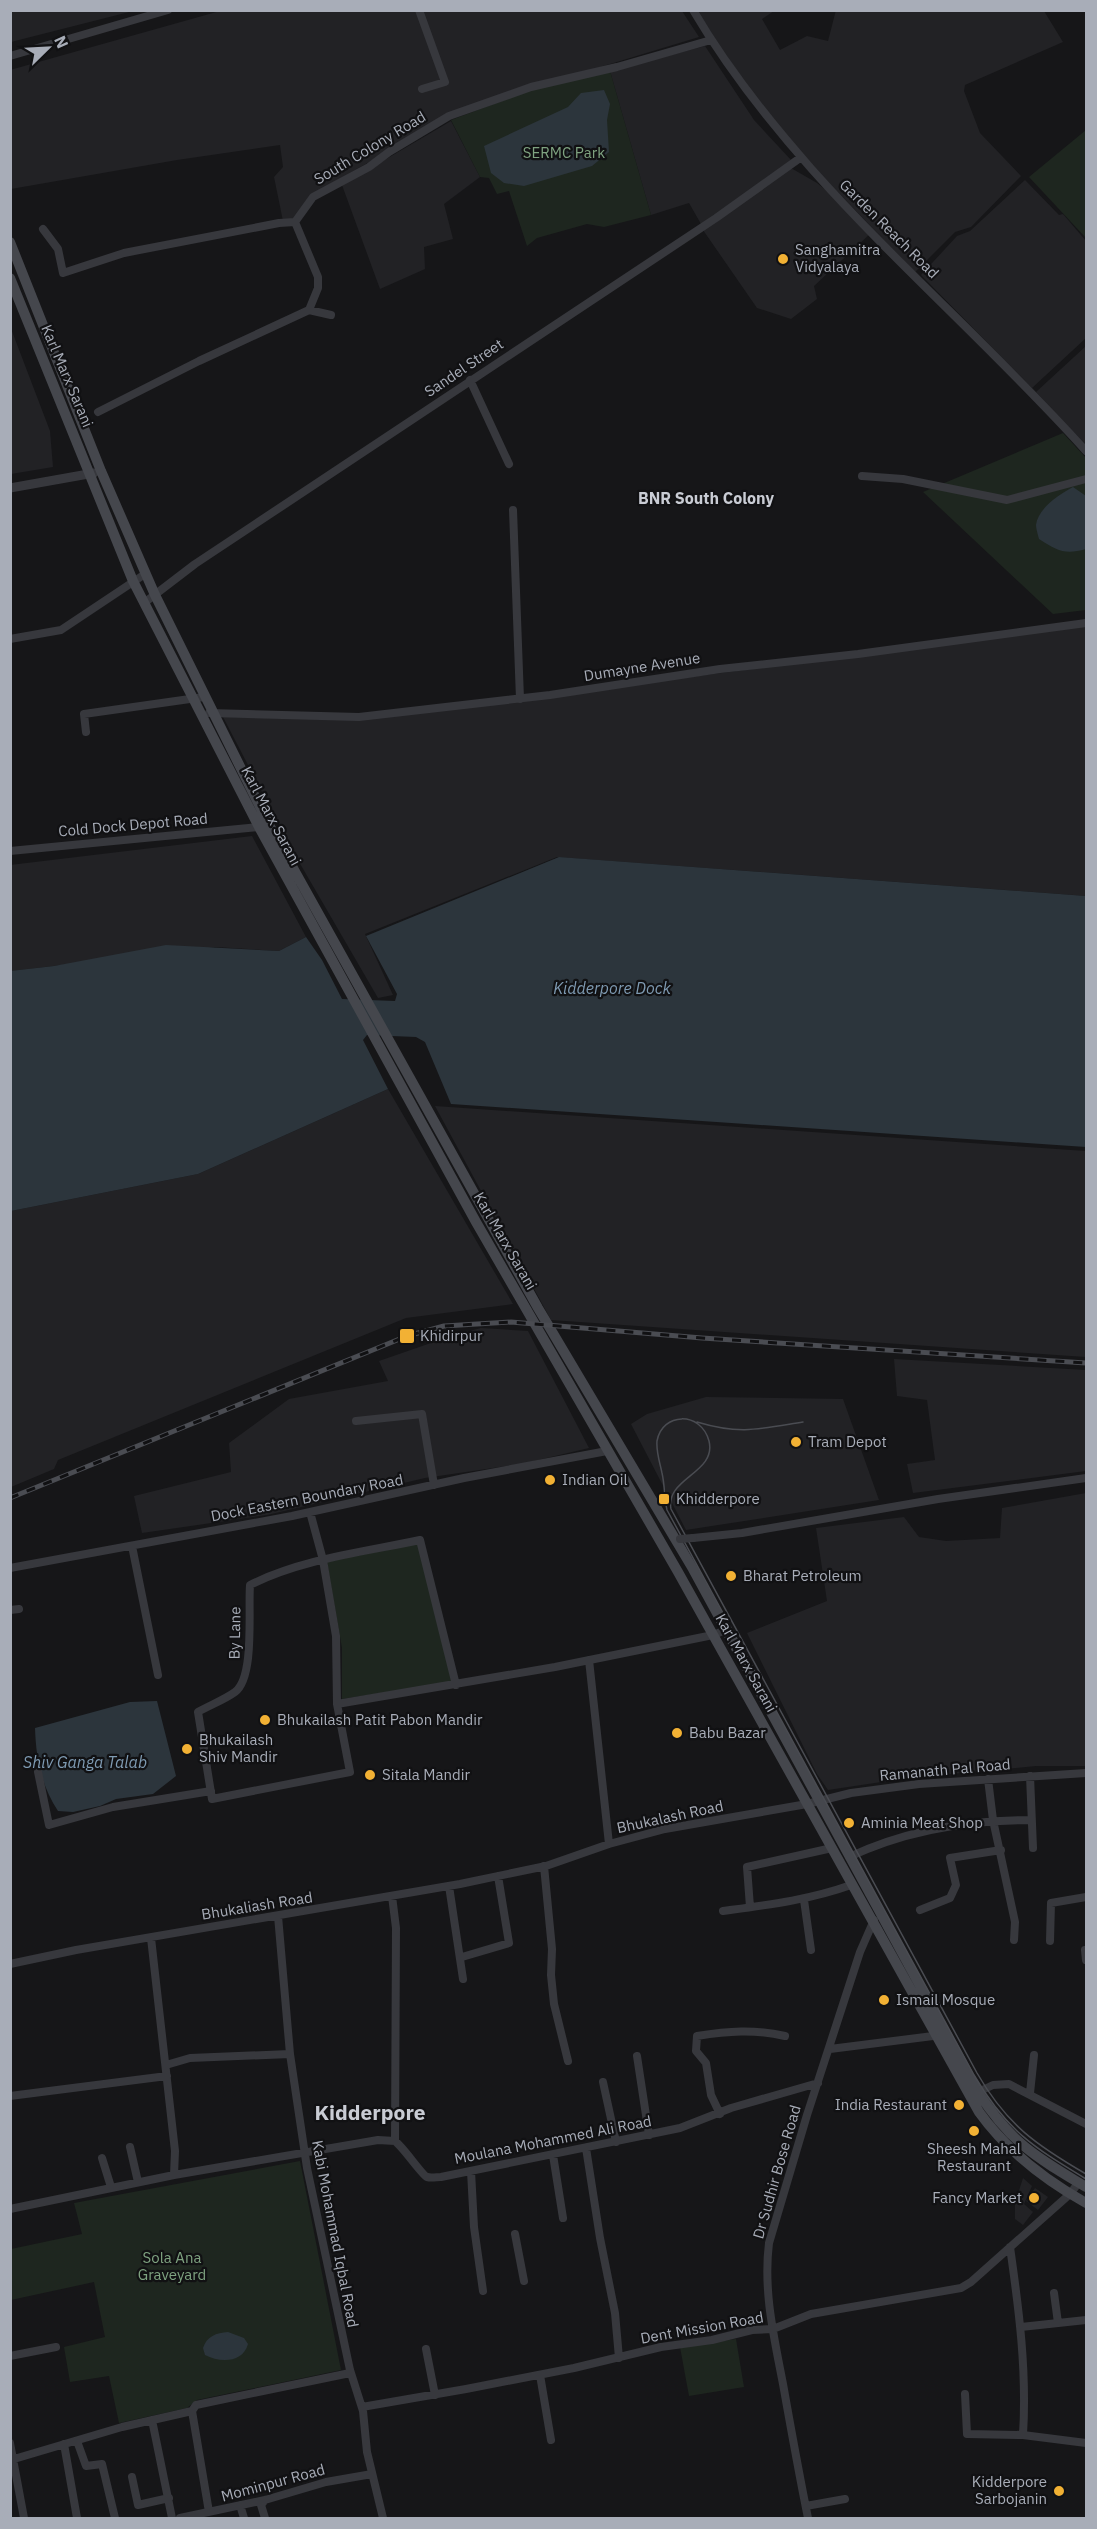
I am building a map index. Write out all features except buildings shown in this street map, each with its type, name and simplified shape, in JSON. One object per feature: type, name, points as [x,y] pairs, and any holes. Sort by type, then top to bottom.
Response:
[{"type":"main road","points":[[10,242],[76,423]]},
{"type":"main road","name":"Karl Marx Sarani","points":[[10,278],[76,423],[144,603],[199,698],[201,713],[259,827],[391,1055],[476,1221],[662,1544],[851,1885],[877,1919],[991,2129],[1011,2150],[1045,2177],[1086,2203]]},
{"type":"main road","points":[[95,472],[155,595],[199,698],[212,713],[346,974]]},
{"type":"main road","points":[[391,1055],[532,1298],[677,1539],[849,1857],[877,1919]]},
{"type":"main road","points":[[974,2094],[1023,2148],[1083,2185]]},
{"type":"street","points":[[10,56],[168,10]]},
{"type":"street","points":[[419,10],[445,82],[422,89]]},
{"type":"street","name":"Garden Reach Road","points":[[693,10],[756,105],[800,158],[1044,404],[1086,451]]},
{"type":"street","name":"South Colony Road","points":[[296,222],[313,197],[369,167],[389,152],[449,116],[531,87],[617,67],[711,40]]},
{"type":"street","name":"Sandel Street","points":[[144,603],[195,564],[716,218],[800,158]]},
{"type":"street","points":[[43,229],[58,249],[63,273],[124,253],[296,222],[318,277],[318,288],[309,310]]},
{"type":"street","points":[[98,412],[199,361],[309,310],[331,315]]},
{"type":"street","points":[[470,380],[508,464]]},
{"type":"street","points":[[10,488],[95,472]]},
{"type":"street","points":[[862,476],[903,479],[1008,500],[1086,479]]},
{"type":"street","points":[[513,510],[520,699]]},
{"type":"street","points":[[10,639],[61,630],[145,574]]},
{"type":"street","name":"Dumayne Avenue","points":[[201,713],[359,717],[520,699],[720,669],[858,654],[1086,623]]},
{"type":"street","points":[[86,732],[84,714],[199,698]]},
{"type":"street","name":"Cold Dock Depot Road","points":[[10,851],[259,827]]},
{"type":"street","points":[[356,1421],[422,1414],[434,1485]]},
{"type":"street","name":"Dock Eastern Boundary Road","points":[[10,1568],[310,1512],[607,1451]]},
{"type":"street","points":[[662,1544],[677,1539],[742,1533],[907,1504],[1086,1478]]},
{"type":"street","points":[[38,1772],[49,1824],[113,1807],[211,1791],[212,1799],[350,1772],[337,1704],[336,1636],[323,1560],[310,1512]]},
{"type":"street","points":[[323,1560],[420,1540],[456,1684]]},
{"type":"street","points":[[132,1546],[158,1675]]},
{"type":"street","name":"By Lane","points":[[211,1791],[198,1712],[237,1691],[247,1673],[250,1585],[268,1576],[323,1560]]},
{"type":"street","points":[[337,1704],[589,1660],[713,1635],[726,1630]]},
{"type":"street","points":[[589,1660],[609,1844]]},
{"type":"street","name":"Ramanath Pal Road","points":[[807,1804],[851,1793],[919,1784],[1086,1773]]},
{"type":"street","points":[[1030,1776],[1033,1848]]},
{"type":"street","points":[[988,1779],[993,1820],[1016,1922],[1014,1940]]},
{"type":"street","name":"Bhukalash Road","points":[[502,1875],[544,1866],[609,1844],[665,1829],[807,1804]]},
{"type":"street","points":[[849,1857],[948,1825],[993,1820],[1031,1820]]},
{"type":"street","points":[[750,1907],[747,1867],[832,1848]]},
{"type":"street","points":[[920,1910],[950,1898],[956,1885],[950,1858],[1001,1850]]},
{"type":"street","points":[[544,1866],[552,1949],[551,1975],[554,2004],[568,2061]]},
{"type":"street","points":[[462,1957],[509,1943],[502,1875]]},
{"type":"street","name":"Bhukaliash Road","points":[[10,1964],[76,1950],[502,1875]]},
{"type":"street","points":[[723,1911],[804,1900],[851,1885]]},
{"type":"street","points":[[449,1886],[464,1979]]},
{"type":"street","points":[[10,2209],[174,2175],[305,2155],[378,2140],[396,2141],[396,1928],[392,1896]]},
{"type":"street","points":[[1050,1941],[1051,1903],[1086,1898]]},
{"type":"street","points":[[804,1900],[811,1950]]},
{"type":"street","name":"Kabi Mohammad Iqbal Road","points":[[278,1916],[290,2054],[305,2155],[350,2373],[362,2407],[367,2452],[383,2518]]},
{"type":"street","name":"Dr Sudhir Bose Road","points":[[808,2518],[773,2329],[767,2263],[769,2243],[818,2083],[877,1919]]},
{"type":"street","points":[[151,1938],[175,2151],[174,2175]]},
{"type":"street","points":[[1085,1950],[1086,1960]]},
{"type":"street","points":[[720,2114],[711,2095],[706,2063],[696,2051],[698,2036],[717,2031],[740,2031],[785,2036]]},
{"type":"street","points":[[830,2049],[942,2035]]},
{"type":"street","points":[[166,2065],[190,2058],[290,2054]]},
{"type":"street","points":[[1030,2093],[1034,2055]]},
{"type":"street","points":[[637,2056],[649,2135]]},
{"type":"street","points":[[10,2096],[167,2076]]},
{"type":"street","points":[[603,2082],[616,2142]]},
{"type":"street","name":"Moulana Mohammed Ali Road","points":[[396,2141],[417,2164],[421,2173],[428,2178],[680,2128],[762,2098],[818,2083]]},
{"type":"street","points":[[974,2094],[993,2085],[1009,2084],[1086,2124]]},
{"type":"street","points":[[130,2147],[138,2182]]},
{"type":"street","points":[[586,2148],[615,2313],[619,2358]]},
{"type":"street","points":[[552,2155],[563,2218]]},
{"type":"street","points":[[102,2158],[111,2187]]},
{"type":"street","points":[[471,2171],[474,2227],[483,2291]]},
{"type":"street","name":"Dent Mission Road","points":[[362,2407],[435,2395],[752,2330],[773,2329],[811,2314],[945,2293],[971,2282],[1083,2185]]},
{"type":"street","points":[[515,2234],[524,2281]]},
{"type":"street","points":[[1010,2247],[1021,2327],[1026,2393],[1023,2435]]},
{"type":"street","points":[[1054,2293],[1058,2323]]},
{"type":"street","points":[[1021,2327],[1086,2320]]},
{"type":"street","points":[[10,2356],[56,2347]]},
{"type":"street","points":[[426,2349],[435,2395]]},
{"type":"street","points":[[12,2456],[192,2411],[196,2405],[350,2373]]},
{"type":"street","points":[[540,2374],[551,2440]]},
{"type":"street","points":[[965,2394],[967,2434],[1023,2435],[1086,2443]]},
{"type":"street","points":[[192,2411],[212,2514]]},
{"type":"street","points":[[152,2420],[172,2518]]},
{"type":"street","points":[[77,2441],[86,2466],[102,2464],[115,2518]]},
{"type":"street","points":[[10,2443],[24,2518]]},
{"type":"street","points":[[64,2444],[77,2518]]},
{"type":"street","name":"Mominpur Road","points":[[180,2518],[212,2514],[326,2482],[372,2474]]},
{"type":"street","points":[[132,2477],[138,2505],[169,2498]]},
{"type":"street","points":[[806,2506],[845,2499]]},
{"type":"street","points":[[265,2500],[261,2505],[265,2518]]},
{"type":"street","points":[[240,2505],[244,2518]]},
{"type":"shaded area","points":[[11,10],[133,10],[133,11],[11,42]]},
{"type":"shaded area","points":[[836,10],[1044,11],[1063,42],[965,85],[964,91],[980,133],[1021,176],[971,227],[955,232],[915,272],[830,184],[759,104],[697,11],[774,11],[762,19],[780,50],[807,36],[828,41]]},
{"type":"shaded area","points":[[220,11],[682,11],[699,37],[449,113],[311,195],[295,219],[283,221],[274,177],[283,167],[280,145],[177,160],[11,189],[10,70]]},
{"type":"shaded area","points":[[705,46],[754,120],[791,160],[701,224],[689,203],[651,215],[610,71]]},
{"type":"shaded area","points":[[451,121],[480,177],[444,204],[453,239],[424,247],[425,269],[380,289],[342,185]]},
{"type":"shaded area","name":"Sanghamitra Vidyalaya","points":[[791,168],[817,183],[833,196],[871,233],[814,286],[817,299],[791,319],[757,308],[703,230]]},
{"type":"shaded area","points":[[1025,180],[1059,215],[1063,214],[1086,241],[1086,338],[1032,388],[921,275],[957,236],[970,231]]},
{"type":"shaded area","points":[[10,326],[50,431],[53,467],[11,474]]},
{"type":"shaded area","points":[[1086,346],[1086,445],[1036,392]]},
{"type":"shaded area","points":[[1086,626],[1086,896],[557,857],[365,934],[393,995],[378,998],[295,855],[223,717],[357,720]]},
{"type":"shaded area","points":[[252,836],[306,937],[279,951],[215,947],[11,971],[10,865]]},
{"type":"shaded area","points":[[388,1089],[513,1304],[406,1318],[58,1460],[54,1469],[11,1487],[11,1211],[198,1174]]},
{"type":"shaded area","points":[[435,1106],[1086,1151],[1086,1357],[551,1320]]},
{"type":"shaded area","points":[[481,1328],[528,1331],[589,1448],[521,1464],[425,1478],[267,1515],[142,1533],[134,1496],[231,1472],[229,1443],[289,1399],[388,1381],[379,1361]]},
{"type":"shaded area","points":[[894,1359],[1086,1370],[1086,1471],[913,1493],[907,1464],[935,1460],[927,1400],[897,1396]]},
{"type":"shaded area","points":[[706,1397],[843,1399],[879,1500],[686,1530],[631,1424],[647,1414]]},
{"type":"shaded area","points":[[1086,1493],[1086,1766],[1036,1766],[908,1778],[828,1790],[817,1774],[747,1633],[827,1601],[816,1528],[904,1517],[919,1537],[946,1541],[1000,1538],[1002,1508]]},
{"type":"shaded area","points":[[1023,2178],[1032,2186],[1024,2204],[1033,2212],[1023,2225],[1015,2219],[1015,2203]]},
{"type":"shaded area","points":[[1035,2188],[1048,2197],[1038,2210],[1026,2201]]},
{"type":"green space","name":"SERMC Park","points":[[610,71],[651,215],[604,227],[587,224],[537,238],[527,246],[509,191],[497,194],[489,178],[480,177],[451,120],[531,90]]},
{"type":"green space","points":[[1086,130],[1086,238],[1029,177]]},
{"type":"green space","points":[[1063,433],[1086,458],[1086,610],[1053,614],[923,492]]},
{"type":"green space","points":[[418,1543],[452,1682],[342,1699],[342,1648],[327,1562]]},
{"type":"green space","name":"Sola Ana Graveyard","points":[[300,2161],[341,2370],[197,2400],[187,2408],[119,2423],[109,2376],[70,2382],[64,2347],[105,2337],[94,2282],[11,2300],[11,2249],[82,2234],[74,2203]]},
{"type":"green space","points":[[736,2339],[744,2387],[689,2396],[680,2347]]},
{"type":"water","points":[[604,90],[610,104],[607,120],[609,152],[592,166],[524,186],[504,183],[491,173],[484,146],[568,107],[581,93]]},
{"type":"water","points":[[1073,487],[1086,496],[1086,549],[1067,552],[1039,539],[1036,525],[1045,507]]},
{"type":"water","name":"Kidderpore Dock","points":[[559,857],[1086,896],[1086,1147],[451,1104],[425,1042],[416,1037],[367,1035],[363,1040],[388,1089],[198,1174],[11,1211],[10,971],[54,966],[166,945],[279,951],[306,937],[322,960],[342,999],[395,1001],[397,994],[366,936]]},
{"type":"water","name":"Shiv Ganga Talab","points":[[157,1701],[176,1776],[153,1794],[116,1799],[100,1806],[73,1812],[58,1811],[47,1791],[40,1771],[35,1728],[130,1702]]},
{"type":"water","points":[[228,2332],[244,2338],[248,2344],[241,2355],[224,2360],[205,2355],[203,2348],[210,2338],[216,2334]]},
{"type":"tram line","points":[[1086,2174],[1037,2143],[1011,2120],[977,2073],[671,1509],[671,1498],[676,1490],[706,1461],[709,1452],[709,1441],[705,1431],[698,1424],[690,1420],[674,1420],[660,1431],[657,1441],[667,1510],[974,2075],[998,2110],[1022,2136],[1086,2179]]},
{"type":"tram line","points":[[697,1422],[738,1430],[762,1429],[803,1422]]},
{"type":"railway","points":[[10,1498],[407,1336],[444,1326],[511,1322],[702,1338],[1086,1363]]},
{"type":"place","name":"Sanghamitra Vidyalaya","points":[[783,259]]},
{"type":"place","name":"Khidirpur","points":[[407,1336]]},
{"type":"place","name":"Tram Depot","points":[[796,1442]]},
{"type":"place","name":"Indian Oil","points":[[550,1480]]},
{"type":"place","name":"Khidderpore","points":[[664,1499]]},
{"type":"place","name":"Bharat Petroleum","points":[[731,1576]]},
{"type":"place","name":"Bhukailash Patit Pabon Mandir","points":[[265,1720]]},
{"type":"place","name":"Babu Bazar","points":[[677,1733]]},
{"type":"place","name":"Bhukailash Shiv Mandir","points":[[187,1749]]},
{"type":"place","name":"Sitala Mandir","points":[[370,1775]]},
{"type":"place","name":"Aminia Meat Shop","points":[[849,1823]]},
{"type":"place","name":"Ismail Mosque","points":[[884,2000]]},
{"type":"place","name":"India Restaurant","points":[[959,2105]]},
{"type":"place","name":"Sheesh Mahal Restaurant","points":[[974,2131]]},
{"type":"place","name":"Fancy Market","points":[[1034,2198]]},
{"type":"place","name":"Kidderpore Sarbojanin","points":[[1059,2491]]},
{"type":"district","name":"BNR South Colony","points":[[706,498]]},
{"type":"district","name":"Kidderpore","points":[[370,2113]]}]
